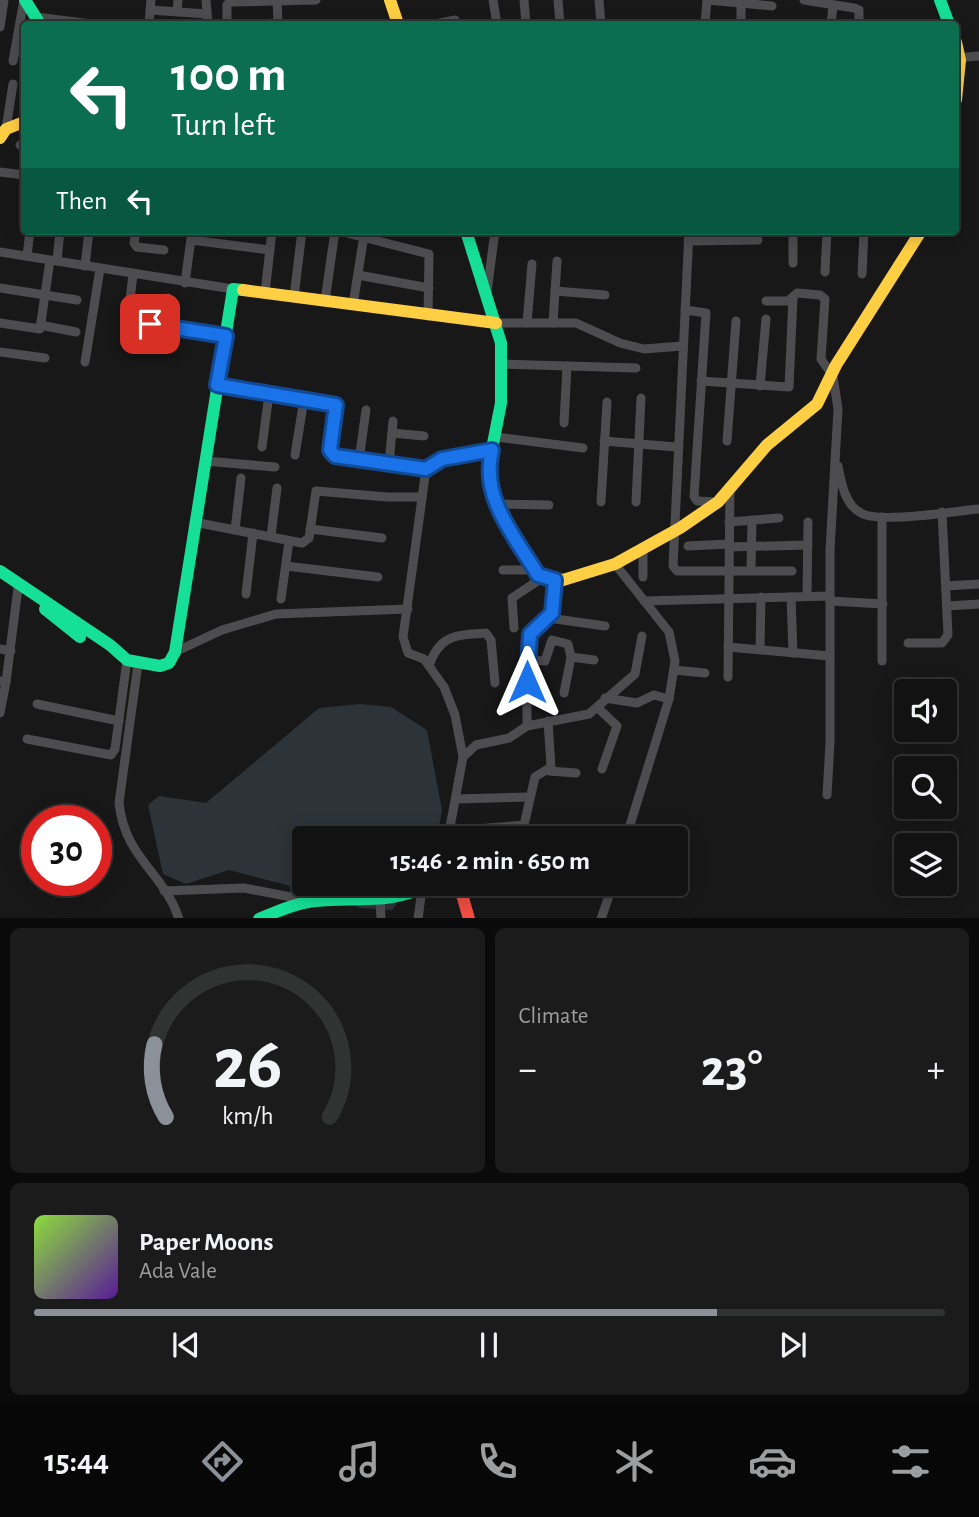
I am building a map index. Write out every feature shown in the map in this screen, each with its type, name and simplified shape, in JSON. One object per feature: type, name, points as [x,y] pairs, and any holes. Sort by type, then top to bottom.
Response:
[{"type":"street","points":[[0,27],[4,0]]},
{"type":"street","points":[[25,0],[38,20]]},
{"type":"street","points":[[13,61],[25,0]]},
{"type":"street","points":[[177,12],[178,0]]},
{"type":"street","points":[[206,0],[207,21]]},
{"type":"street","points":[[227,21],[227,5],[230,2],[316,0]]},
{"type":"street","points":[[390,0],[397,21]]},
{"type":"street","points":[[493,0],[496,21]]},
{"type":"street","points":[[524,0],[526,21]]},
{"type":"street","points":[[558,0],[560,21]]},
{"type":"street","points":[[599,0],[601,21]]},
{"type":"street","points":[[705,21],[708,0],[772,6]]},
{"type":"street","points":[[804,0],[859,10],[859,21]]},
{"type":"street","points":[[940,0],[948,21]]},
{"type":"street","points":[[277,1],[278,21]]},
{"type":"street","points":[[741,2],[741,21]]},
{"type":"street","points":[[151,5],[177,12],[206,14]]},
{"type":"street","points":[[450,21],[455,20]]},
{"type":"street","points":[[959,61],[979,56]]},
{"type":"street","points":[[3,134],[13,84]]},
{"type":"street","points":[[3,134],[21,124]]},
{"type":"street","points":[[0,172],[21,175]]},
{"type":"street","points":[[27,257],[30,235]]},
{"type":"street","points":[[0,323],[40,329],[59,235]]},
{"type":"street","points":[[85,266],[89,235]]},
{"type":"street","points":[[135,235],[134,243],[137,247],[164,250]]},
{"type":"street","points":[[185,283],[191,235],[270,250]]},
{"type":"street","points":[[265,293],[272,235]]},
{"type":"street","points":[[294,297],[302,235]]},
{"type":"street","points":[[325,301],[336,235]]},
{"type":"street","points":[[353,305],[364,235],[375,235],[429,254],[428,316]]},
{"type":"street","points":[[467,235],[496,323],[502,364],[489,446],[489,477],[496,504],[537,573],[536,582],[512,598],[514,628]]},
{"type":"street","points":[[486,293],[494,235]]},
{"type":"street","points":[[793,235],[793,263]]},
{"type":"street","points":[[825,272],[827,235]]},
{"type":"street","points":[[862,274],[864,235]]},
{"type":"street","points":[[503,570],[537,573],[555,580],[615,564],[673,532],[718,502],[773,439],[817,404],[836,365],[918,235]]},
{"type":"street","points":[[834,373],[841,368],[925,235]]},
{"type":"street","points":[[758,240],[688,236],[676,447],[674,569],[792,571]]},
{"type":"street","points":[[0,252],[185,283],[458,320],[588,326],[620,343],[644,349],[682,346]]},
{"type":"street","points":[[553,323],[556,261]]},
{"type":"street","points":[[527,323],[531,264]]},
{"type":"street","points":[[85,362],[100,269]]},
{"type":"street","points":[[133,274],[128,318],[132,321],[226,336]]},
{"type":"street","points":[[358,275],[429,288]]},
{"type":"street","points":[[0,288],[77,300]]},
{"type":"street","points":[[0,578],[18,588],[78,636],[112,654],[160,666],[169,663],[175,652],[233,289]]},
{"type":"street","points":[[555,291],[604,295]]},
{"type":"street","points":[[766,301],[788,301],[797,293],[820,295],[825,299],[821,359],[834,373],[838,409],[830,598],[831,743],[827,795]]},
{"type":"street","points":[[701,381],[789,387],[793,297]]},
{"type":"street","points":[[165,326],[169,298]]},
{"type":"street","points":[[685,310],[706,313],[694,496],[697,501],[718,502]]},
{"type":"street","points":[[760,386],[766,319]]},
{"type":"street","points":[[727,441],[736,321]]},
{"type":"street","points":[[40,325],[76,332]]},
{"type":"street","points":[[0,352],[45,358]]},
{"type":"street","points":[[502,364],[636,368]]},
{"type":"street","points":[[564,423],[567,366]]},
{"type":"street","points":[[217,385],[336,405],[331,452],[335,456],[426,469],[442,459],[489,446],[583,448]]},
{"type":"street","points":[[262,447],[269,394]]},
{"type":"street","points":[[636,502],[640,398]]},
{"type":"street","points":[[295,455],[304,399]]},
{"type":"street","points":[[601,502],[607,402]]},
{"type":"street","points":[[817,404],[838,409]]},
{"type":"street","points":[[359,460],[366,410]]},
{"type":"street","points":[[389,464],[393,421]]},
{"type":"street","points":[[392,433],[424,436]]},
{"type":"street","points":[[604,441],[676,447]]},
{"type":"street","points":[[836,455],[842,484],[852,506],[861,514],[882,517],[979,509]]},
{"type":"street","points":[[205,461],[275,467]]},
{"type":"street","points":[[426,469],[403,637],[408,653],[427,662],[444,687],[452,707],[463,757],[451,826]]},
{"type":"street","points":[[235,530],[242,478]]},
{"type":"street","points":[[271,536],[277,488]]},
{"type":"street","points":[[728,677],[730,488]]},
{"type":"street","points":[[194,522],[289,541],[307,542],[316,491],[387,498],[422,497]]},
{"type":"street","points":[[496,504],[549,505]]},
{"type":"street","points":[[908,643],[942,643],[947,640],[942,512]]},
{"type":"street","points":[[882,517],[882,661]]},
{"type":"street","points":[[729,522],[779,518]]},
{"type":"street","points":[[751,570],[752,520]]},
{"type":"street","points":[[807,596],[808,522]]},
{"type":"street","points":[[310,529],[382,538]]},
{"type":"street","points":[[246,594],[253,533]]},
{"type":"street","points":[[281,599],[289,541]]},
{"type":"street","points":[[688,546],[808,545]]},
{"type":"street","points":[[643,549],[643,577]]},
{"type":"street","points":[[615,564],[669,632],[674,644],[674,670],[668,699],[630,826]]},
{"type":"street","points":[[286,566],[378,577]]},
{"type":"street","points":[[0,571],[129,660]]},
{"type":"street","points":[[527,726],[527,660],[530,634],[549,618],[555,580]]},
{"type":"street","points":[[946,586],[979,584]]},
{"type":"street","points":[[0,713],[18,588]]},
{"type":"street","points":[[644,601],[807,596],[883,604]]},
{"type":"street","points":[[760,650],[761,597]]},
{"type":"street","points":[[791,597],[793,653]]},
{"type":"street","points":[[947,606],[979,604]]},
{"type":"street","points":[[175,652],[222,629],[275,614],[408,609]]},
{"type":"street","points":[[549,618],[605,626]]},
{"type":"street","points":[[427,662],[442,642],[486,633],[491,640],[495,683]]},
{"type":"street","points":[[463,757],[476,745],[509,738],[527,726],[580,718],[597,708],[635,674],[642,636]]},
{"type":"street","points":[[527,660],[545,661],[548,643],[552,640],[568,643],[571,657],[564,694]]},
{"type":"street","points":[[728,647],[830,656]]},
{"type":"street","points":[[0,649],[11,651]]},
{"type":"street","points":[[571,657],[594,660]]},
{"type":"street","points":[[27,739],[111,755],[129,660]]},
{"type":"street","points":[[129,660],[121,818],[126,837],[136,855],[164,891],[178,918]]},
{"type":"street","points":[[674,670],[705,673]]},
{"type":"street","points":[[606,698],[637,703],[654,695],[668,699]]},
{"type":"street","points":[[37,704],[119,721]]},
{"type":"street","points":[[597,708],[617,726],[602,769]]},
{"type":"street","points":[[548,721],[549,771]]},
{"type":"street","points":[[516,826],[524,825],[535,777],[549,771],[576,773]]},
{"type":"street","points":[[456,800],[530,797]]},
{"type":"street","points":[[164,891],[244,888],[314,901]]},
{"type":"street","points":[[260,918],[291,905],[314,901],[390,896]]},
{"type":"street","points":[[418,918],[424,896]]},
{"type":"street","points":[[462,896],[469,918]]},
{"type":"street","points":[[601,918],[609,896]]},
{"type":"street","points":[[380,897],[382,918]]},
{"type":"shaded area","points":[[360,704],[391,707],[427,730],[442,810],[439,826],[292,826],[292,887],[229,870],[186,884],[163,874],[148,805],[159,796],[206,803],[319,708]]},
{"type":"shaded area","points":[[328,896],[403,896],[392,910],[360,908]]},
{"type":"traffic: fast","points":[[25,0],[38,21]]},
{"type":"traffic: fast","points":[[940,0],[948,21]]},
{"type":"traffic: fast","points":[[467,235],[501,343],[501,403],[490,459],[491,492],[525,553]]},
{"type":"traffic: fast","points":[[0,571],[110,645],[127,660],[160,666],[169,663],[175,652],[233,289],[243,290]]},
{"type":"traffic: fast","points":[[45,609],[80,637]]},
{"type":"traffic: fast","points":[[262,918],[309,902],[397,896]]},
{"type":"traffic: slow","points":[[390,0],[397,21]]},
{"type":"traffic: slow","points":[[959,56],[959,70]]},
{"type":"traffic: slow","points":[[0,138],[6,129],[21,123]]},
{"type":"traffic: slow","points":[[525,553],[538,575],[563,580],[615,564],[680,528],[718,502],[767,445],[817,404],[836,365],[918,235]]},
{"type":"traffic: slow","points":[[243,290],[496,323]]},
{"type":"traffic: jam","points":[[462,896],[469,918]]},
{"type":"route","points":[[150,324],[226,336],[217,385],[336,405],[330,450],[332,455],[426,469],[442,459],[492,450],[489,477],[496,504],[538,575],[555,580],[552,613],[530,634],[527,645],[527,682]]}]
